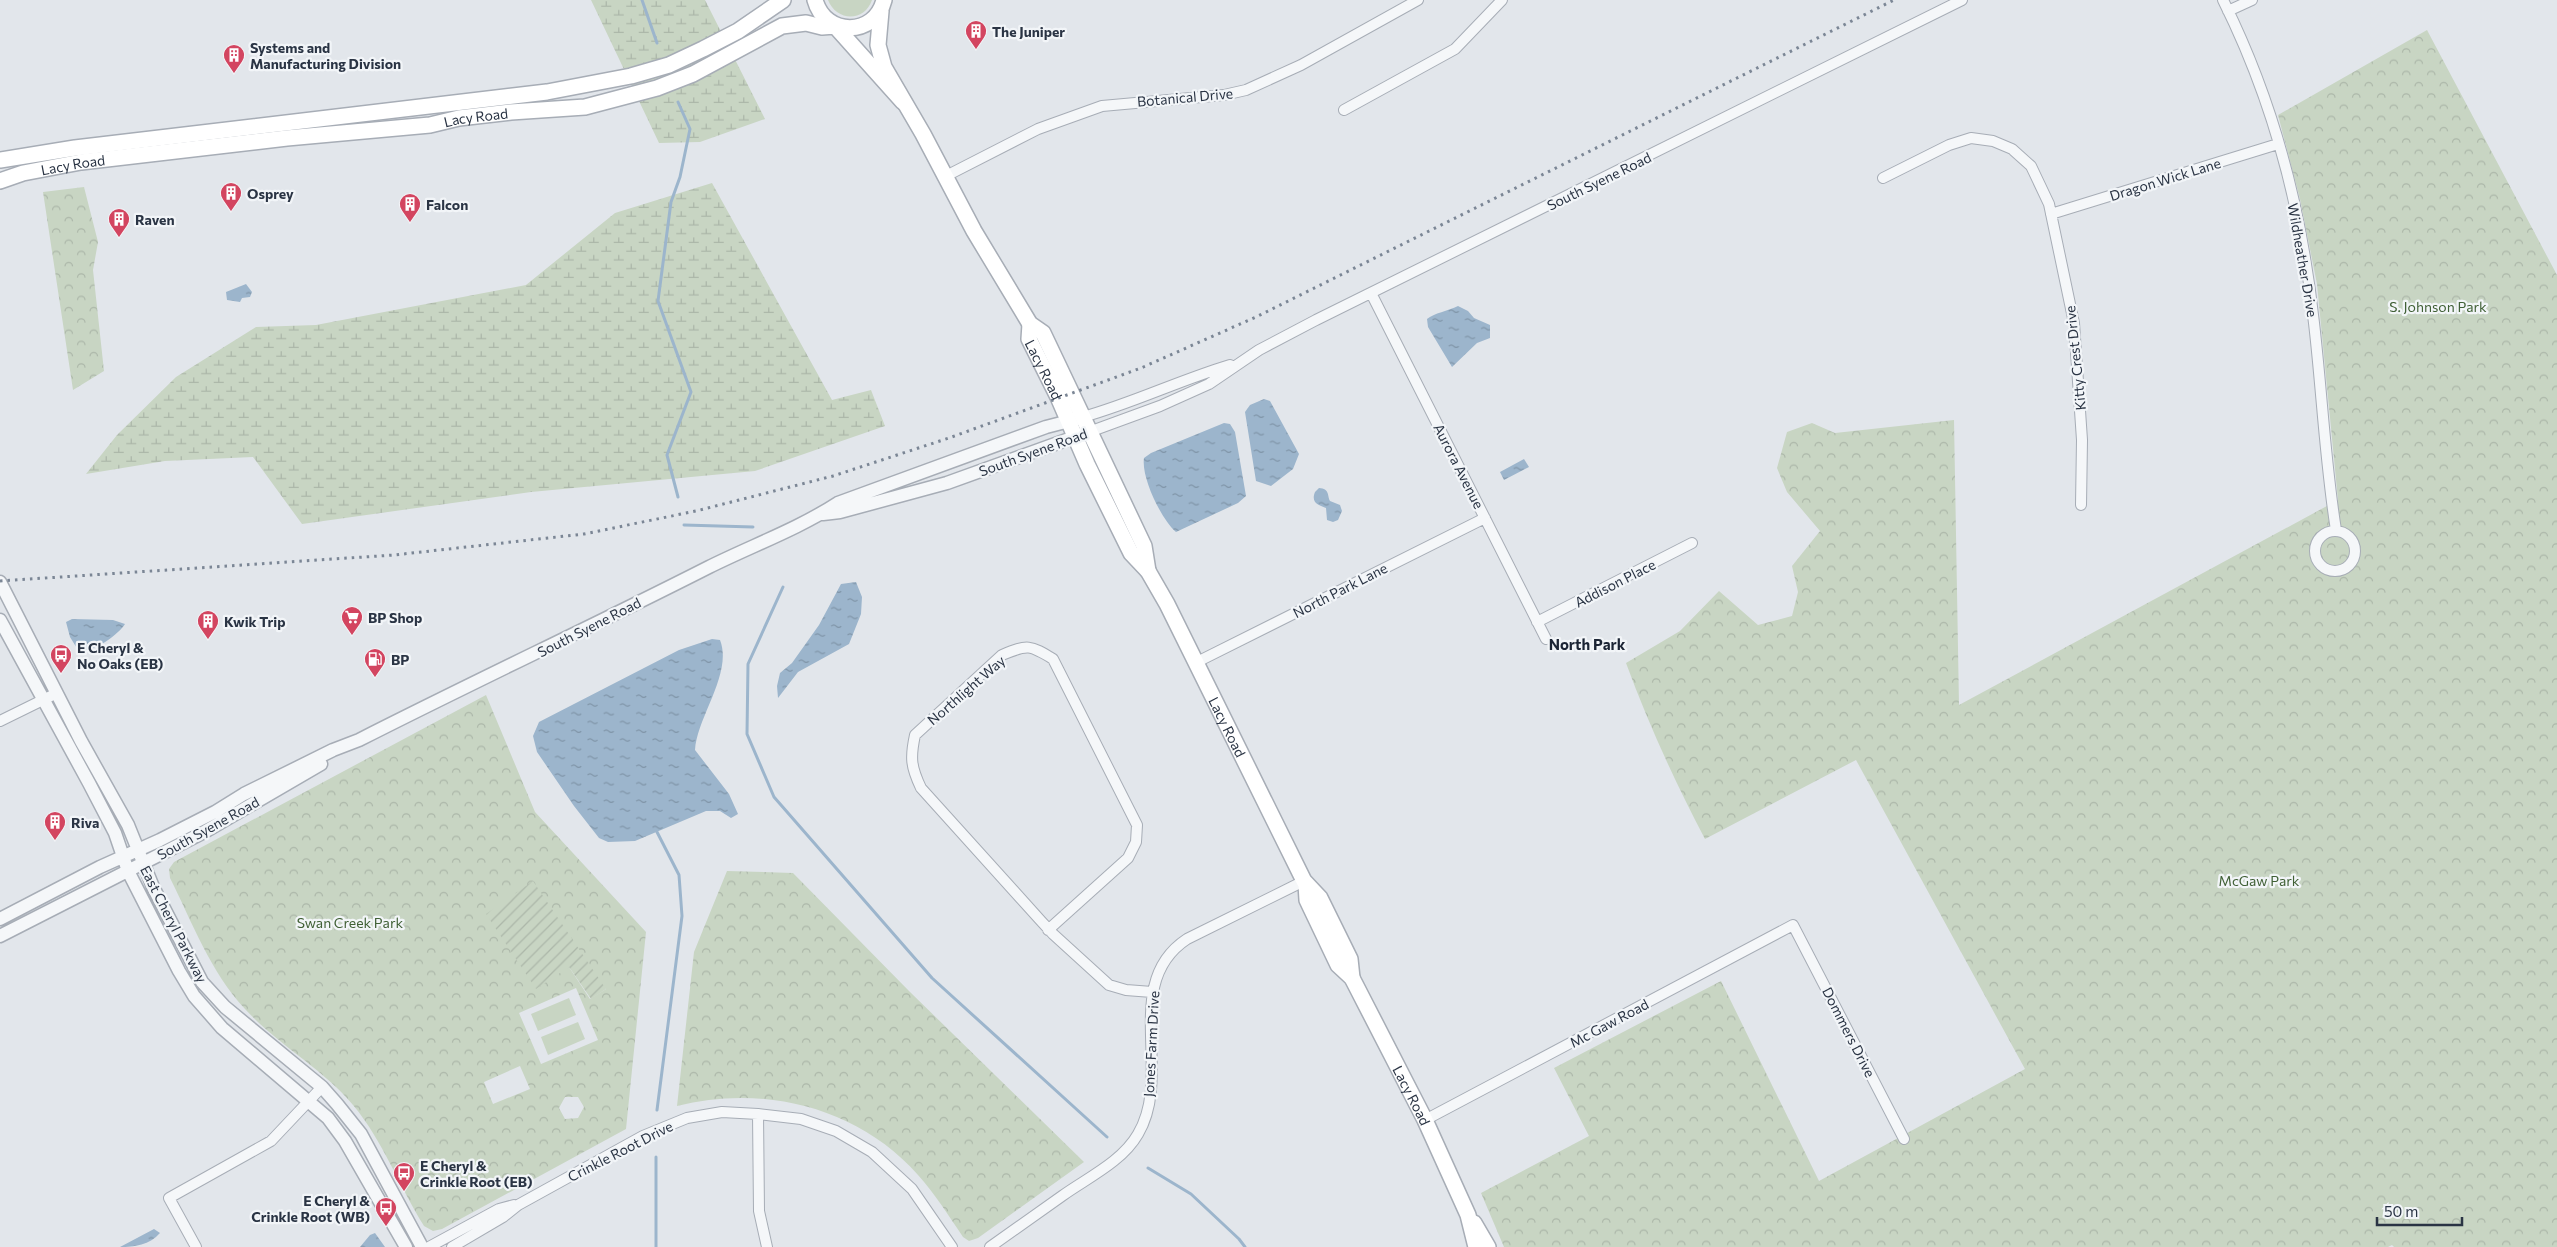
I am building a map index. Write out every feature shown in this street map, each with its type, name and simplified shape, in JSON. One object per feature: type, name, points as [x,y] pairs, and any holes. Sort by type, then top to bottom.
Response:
[{"type":"main road","name":"Lacy Road","points":[[0,160],[75,148],[547,92],[632,76],[669,65],[704,49],[738,31],[784,0]]},
{"type":"main road","points":[[815,0],[822,16],[835,26],[850,29],[861,27],[871,22],[883,6]]},
{"type":"main road","name":"Lacy Road","points":[[883,6],[878,45],[884,67],[946,176],[974,231],[1030,324],[1029,339],[1076,419],[1131,553],[1148,571],[1305,883],[1307,900],[1338,965],[1352,978],[1425,1120],[1468,1215],[1476,1247]]},
{"type":"main road","name":"Lacy Road","points":[[0,181],[23,173],[81,162],[287,138],[430,125],[459,118],[511,112],[585,107],[657,88],[693,74],[782,26],[806,23],[835,26],[903,102]]},
{"type":"main road","name":"Lacy Road","points":[[1468,1215],[1481,1232],[1488,1247]]},
{"type":"street","points":[[883,6],[891,0]]},
{"type":"street","name":"Botanical Drive","points":[[946,176],[1038,129],[1102,106],[1224,95],[1246,90],[1301,66],[1418,0]]},
{"type":"street","points":[[1344,110],[1455,48],[1502,0]]},
{"type":"street","name":"South Syene Road","points":[[820,515],[840,512],[947,483],[1160,406],[1210,384],[1237,364],[1267,346],[1962,0]]},
{"type":"street","name":"Wildheather Drive","points":[[2223,0],[2258,82],[2278,144],[2299,230],[2309,283],[2336,530]]},
{"type":"street","points":[[2228,11],[2252,0]]},
{"type":"street","name":"Kitty Crest Drive","points":[[1883,178],[1949,145],[1971,138],[1993,141],[2012,149],[2031,166],[2049,204],[2076,341],[2082,440],[2081,505]]},
{"type":"street","name":"Dragon Wick Lane","points":[[2051,214],[2278,144]]},
{"type":"street","name":"Aurora Avenue","points":[[1371,293],[1546,639]]},
{"type":"street","name":"South Syene Road","points":[[0,919],[333,750],[359,740],[733,555],[820,515],[838,503],[878,487],[1155,394],[1204,373],[1237,364]]},
{"type":"street","name":"North Park Lane","points":[[1195,663],[1485,518]]},
{"type":"street","points":[[2336,530],[2348,535],[2356,552],[2347,568],[2333,571],[2320,566],[2314,553],[2318,539],[2329,531],[2336,530]]},
{"type":"street","name":"Addison Place","points":[[1537,622],[1692,543]]},
{"type":"street","name":"East Cheryl Parkway","points":[[0,582],[128,825],[142,864],[202,982],[225,1007],[322,1087],[361,1134],[422,1247]]},
{"type":"street","name":"East Cheryl Parkway","points":[[0,620],[115,833],[128,871],[179,971],[194,996],[222,1028],[328,1118],[345,1140],[406,1247]]},
{"type":"street","name":"Northlight Way","points":[[1048,930],[1128,858],[1136,842],[1137,824],[1053,658],[1031,646],[1002,655],[915,735],[911,752],[912,769],[921,788],[1048,930],[1109,985],[1126,990],[1152,992]]},
{"type":"street","points":[[0,721],[57,693]]},
{"type":"street","name":"South Syene Road","points":[[0,936],[142,864],[280,789],[359,740]]},
{"type":"street","name":"Jones Farm Drive","points":[[990,1247],[1128,1149],[1139,1133],[1146,1115],[1152,1086],[1152,992],[1163,962],[1181,944],[1305,883]]},
{"type":"street","name":"Mc Gaw Road","points":[[1425,1120],[1793,925]]},
{"type":"street","name":"Dommers Drive","points":[[1793,925],[1904,1139]]},
{"type":"street","points":[[196,1247],[169,1198],[271,1141],[322,1087]]},
{"type":"street","name":"Crinkle Root Drive","points":[[452,1247],[502,1217],[518,1205],[643,1136],[687,1118],[722,1112],[801,1119],[836,1131],[872,1152],[912,1189],[952,1247]]},
{"type":"street","points":[[758,1114],[759,1211],[767,1247]]},
{"type":"street","name":"Crinkle Root Drive","points":[[429,1247],[499,1209],[518,1205]]},
{"type":"green space","points":[[591,0],[705,0],[765,119],[700,142],[659,143]]},
{"type":"green space","points":[[828,0],[872,0],[863,13],[857,16],[850,16],[837,12]]},
{"type":"green space","name":"McGaw Park","points":[[2427,30],[2557,275],[2557,1247],[2394,1247],[2392,1245],[2388,1247],[1504,1247],[1481,1193],[1589,1136],[1554,1068],[1721,981],[1819,1181],[2025,1069],[1856,760],[1705,839],[1662,752],[1626,663],[1680,631],[1719,591],[1758,625],[1792,616],[1798,592],[1792,566],[1820,531],[1787,492],[1777,468],[1787,432],[1812,423],[1835,433],[1954,420],[1959,705],[2338,500],[2317,284],[2300,199],[2278,115]]},
{"type":"green space","points":[[712,183],[832,400],[871,390],[885,426],[755,471],[531,492],[302,524],[253,457],[165,461],[86,474],[117,435],[176,377],[256,327],[316,325],[526,285],[615,213]]},
{"type":"green space","points":[[84,187],[98,242],[93,270],[104,371],[73,390],[43,192]]},
{"type":"green space","name":"Swan Creek Park","points":[[486,695],[535,812],[646,932],[626,1129],[442,1229],[433,1231],[424,1226],[373,1133],[353,1105],[328,1079],[258,1022],[222,980],[170,878],[169,869],[174,862]],"holes":[[[569,967],[606,989],[590,999]],[[576,988],[598,1040],[541,1064],[519,1013]],[[520,1066],[530,1089],[493,1104],[484,1082]],[[565,1097],[578,1097],[584,1107],[578,1118],[565,1119],[559,1108]]]},
{"type":"green space","points":[[727,871],[793,873],[909,991],[1084,1162],[978,1238],[969,1241],[963,1237],[924,1182],[894,1152],[867,1132],[838,1117],[807,1107],[775,1100],[742,1098],[710,1100],[677,1106],[694,952]]},
{"type":"green space","points":[[533,881],[606,989],[591,999],[569,967],[536,989],[486,914]]},
{"type":"green space","points":[[569,998],[576,1015],[538,1031],[531,1014]]},
{"type":"green space","points":[[578,1022],[585,1039],[548,1055],[541,1037]]},
{"type":"water","points":[[246,284],[252,292],[250,297],[242,298],[240,302],[227,300],[226,292]]},
{"type":"water","points":[[1458,306],[1468,311],[1474,318],[1490,325],[1490,338],[1477,343],[1452,367],[1428,327],[1427,319]]},
{"type":"water","points":[[1264,399],[1270,401],[1299,454],[1293,469],[1271,486],[1256,481],[1245,412],[1250,405]]},
{"type":"water","points":[[1224,423],[1230,424],[1235,432],[1246,496],[1238,503],[1176,532],[1164,518],[1153,497],[1146,476],[1144,458],[1151,453]]},
{"type":"water","points":[[1524,459],[1529,467],[1504,480],[1500,472]]},
{"type":"water","points":[[1319,488],[1327,491],[1330,501],[1340,505],[1342,511],[1338,520],[1333,522],[1327,520],[1326,508],[1314,501],[1315,492]]},
{"type":"water","points":[[856,582],[862,597],[861,614],[849,644],[798,672],[778,698],[777,686],[780,673],[792,663],[819,625],[841,584]]},
{"type":"water","points":[[72,619],[113,620],[125,624],[104,643],[90,649],[78,650],[70,637],[66,622]]},
{"type":"water","points":[[712,639],[720,640],[723,653],[722,666],[697,737],[695,750],[729,794],[738,814],[731,818],[720,811],[706,811],[635,841],[608,842],[599,838],[574,806],[537,752],[533,736],[539,722],[679,650]]},
{"type":"water","points":[[154,1229],[160,1233],[147,1243],[120,1247]]},
{"type":"water","points":[[375,1233],[385,1247],[360,1247],[370,1235]]},
{"type":"waterway","points":[[642,0],[657,43]]},
{"type":"waterway","points":[[678,102],[690,129],[680,177],[671,202],[658,301],[691,392],[667,455],[678,497]]},
{"type":"waterway","points":[[684,525],[753,527]]},
{"type":"waterway","points":[[783,587],[748,664],[747,734],[774,797],[932,978],[1107,1137]]},
{"type":"waterway","points":[[657,832],[679,875],[682,916],[657,1110]]},
{"type":"waterway","points":[[656,1157],[656,1247]]},
{"type":"waterway","points":[[1148,1168],[1191,1194],[1239,1239],[1245,1247]]},
{"type":"railway","points":[[0,581],[394,555],[584,534],[696,511],[833,476],[949,438],[1141,368],[1256,317],[1894,0]]},
{"type":"place","name":"The Juniper","points":[[976,50]]},
{"type":"place","name":"Systems and Manufacturing Division","points":[[234,74]]},
{"type":"place","name":"Osprey","points":[[231,212]]},
{"type":"place","name":"Falcon","points":[[410,223]]},
{"type":"place","name":"Raven","points":[[119,238]]},
{"type":"place","name":"BP Shop","points":[[352,636]]},
{"type":"place","name":"Kwik Trip","points":[[208,640]]},
{"type":"place","name":"E Cheryl & No Oaks (EB)","points":[[61,674]]},
{"type":"place","name":"BP","points":[[375,678]]},
{"type":"place","name":"Riva","points":[[55,841]]},
{"type":"place","name":"E Cheryl & Crinkle Root (EB)","points":[[404,1192]]},
{"type":"place","name":"E Cheryl & Crinkle Root (WB)","points":[[386,1227]]},
{"type":"district","name":"North Park","points":[[1587,644]]},
{"type":"park label","name":"S. Johnson Park","points":[[2438,306]]}]
